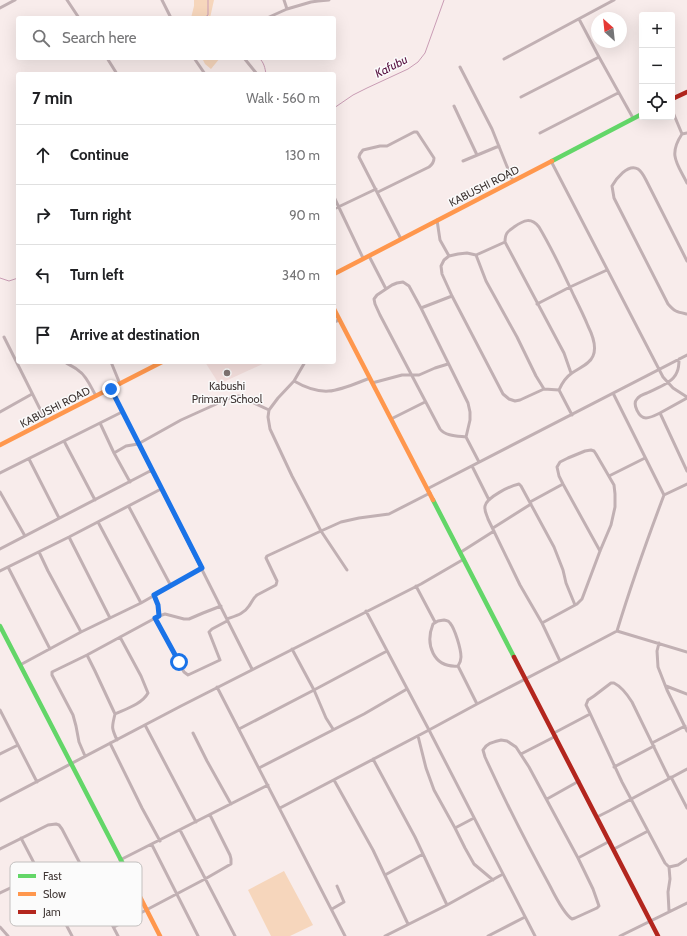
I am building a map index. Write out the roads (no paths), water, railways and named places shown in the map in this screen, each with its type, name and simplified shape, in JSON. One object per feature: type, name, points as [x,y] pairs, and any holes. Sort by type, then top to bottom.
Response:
[{"type":"street","points":[[0,8],[15,0]]},
{"type":"street","points":[[67,0],[78,16]]},
{"type":"street","points":[[162,0],[170,16]]},
{"type":"street","points":[[284,0],[287,9]]},
{"type":"street","points":[[271,16],[287,9],[318,0],[329,0]]},
{"type":"street","points":[[504,59],[614,0]]},
{"type":"street","points":[[579,19],[633,118]]},
{"type":"street","points":[[521,98],[599,57]]},
{"type":"street","points":[[108,60],[116,72]]},
{"type":"street","points":[[195,60],[204,72]]},
{"type":"street","points":[[246,60],[255,72]]},
{"type":"street","points":[[460,67],[492,129],[513,181]]},
{"type":"street","points":[[675,98],[687,92]]},
{"type":"street","points":[[540,133],[618,93]]},
{"type":"street","points":[[454,106],[477,156]]},
{"type":"street","name":"KABUSHI ROAD","points":[[336,273],[639,115]]},
{"type":"street","points":[[675,117],[682,134]]},
{"type":"street","points":[[338,206],[377,191],[394,184],[433,164],[434,158],[417,132],[414,132],[386,146],[363,150],[359,157],[377,191],[401,239]]},
{"type":"street","points":[[687,133],[682,134],[677,142],[674,153],[675,159],[687,183]]},
{"type":"street","points":[[463,161],[499,146]]},
{"type":"street","points":[[551,161],[659,370],[667,382],[687,398],[660,413],[650,417],[642,417],[637,410],[635,400],[667,382],[672,378],[677,372],[679,359]]},
{"type":"street","points":[[687,261],[646,180],[639,170],[634,168],[630,169],[616,178],[612,186],[614,198],[668,304],[673,310],[687,314]]},
{"type":"street","points":[[336,202],[364,258]]},
{"type":"street","points":[[437,220],[440,240],[449,256]]},
{"type":"street","points":[[559,390],[563,382],[571,373],[580,369],[592,358],[595,349],[589,327],[543,233],[536,222],[525,221],[507,232],[505,242],[564,353],[571,373]]},
{"type":"street","points":[[505,242],[476,256],[467,253],[449,256],[444,260],[441,266],[442,274],[452,296],[504,394],[509,399],[515,401],[520,400],[544,389],[559,390]]},
{"type":"street","points":[[369,256],[386,289]]},
{"type":"street","points":[[476,256],[486,281],[544,389]]},
{"type":"street","points":[[537,304],[570,286],[607,270]]},
{"type":"street","points":[[466,436],[449,435],[442,432],[375,304],[374,299],[378,295],[397,283],[403,282],[408,286],[421,308],[468,404],[470,420],[466,436],[479,462]]},
{"type":"street","points":[[421,308],[452,296]]},
{"type":"street","points":[[337,321],[371,381],[461,552],[658,936]]},
{"type":"street","points":[[4,337],[16,361]]},
{"type":"street","points":[[155,618],[184,672],[188,675],[220,660],[209,632],[227,620],[240,614],[248,608],[254,598],[276,585],[277,581],[266,557],[341,522],[389,514],[479,462],[687,355]]},
{"type":"street","points":[[17,364],[46,421]]},
{"type":"street","points":[[67,364],[83,374],[96,396]]},
{"type":"street","points":[[112,364],[120,384]]},
{"type":"street","name":"KABUSHI ROAD","points":[[0,445],[158,364]]},
{"type":"street","points":[[304,364],[294,381],[269,410],[268,417],[270,429],[292,476],[321,531],[347,570]]},
{"type":"street","points":[[294,381],[305,387],[323,392],[330,392],[371,381],[402,375],[416,376],[448,364]]},
{"type":"street","points":[[111,389],[252,670]]},
{"type":"street","points":[[559,390],[572,415]]},
{"type":"street","points":[[0,412],[32,394]]},
{"type":"street","points":[[613,394],[664,495]]},
{"type":"street","points":[[114,452],[126,446],[138,444],[181,420],[234,396],[239,396],[269,410]]},
{"type":"street","points":[[391,420],[425,402]]},
{"type":"street","points":[[0,474],[122,412]]},
{"type":"street","points":[[660,413],[687,471]]},
{"type":"street","points":[[100,423],[130,482]]},
{"type":"street","points":[[64,441],[95,500]]},
{"type":"street","points":[[542,623],[575,605],[584,597],[611,524],[615,507],[615,489],[598,456],[591,450],[568,458],[558,464],[557,470],[563,484],[600,551]]},
{"type":"street","points":[[609,476],[645,458]]},
{"type":"street","points":[[29,459],[59,518]]},
{"type":"street","points":[[472,466],[489,500]]},
{"type":"street","points":[[0,549],[152,470]]},
{"type":"street","points":[[560,661],[542,623],[520,585],[485,512],[485,506],[489,500],[504,490],[519,484],[531,503],[554,547],[575,605]]},
{"type":"street","points":[[461,552],[531,503],[563,484]]},
{"type":"street","points":[[617,631],[646,541],[664,495],[687,484]]},
{"type":"street","points":[[0,571],[69,538],[161,489]]},
{"type":"street","points":[[0,492],[25,536]]},
{"type":"street","points":[[128,507],[171,586]]},
{"type":"street","points":[[98,522],[141,603]]},
{"type":"street","points":[[69,538],[110,618]]},
{"type":"street","points":[[39,552],[81,632]]},
{"type":"street","points":[[0,801],[217,687],[416,586],[464,559]]},
{"type":"street","points":[[8,567],[50,649]]},
{"type":"street","points":[[20,664],[141,603],[202,568]]},
{"type":"street","points":[[416,586],[435,622]]},
{"type":"street","points":[[154,595],[158,605],[159,616]]},
{"type":"street","points":[[85,756],[79,742],[73,715],[51,674],[52,672],[159,616],[165,614],[189,619],[221,606]]},
{"type":"street","points":[[366,611],[408,689],[535,936]]},
{"type":"street","points":[[447,620],[451,624],[460,649],[461,660],[458,666],[448,665],[442,662],[432,653],[430,636],[432,624],[435,622],[447,620]]},
{"type":"street","points":[[0,626],[120,860],[268,785]]},
{"type":"street","points":[[280,808],[617,631],[687,652]]},
{"type":"street","points":[[115,714],[141,701],[148,693],[141,676],[120,637]]},
{"type":"street","points":[[659,643],[656,660],[658,667],[687,731]]},
{"type":"street","points":[[292,649],[314,690],[326,718],[333,729]]},
{"type":"street","points":[[239,729],[387,651]]},
{"type":"street","points":[[87,655],[115,714],[112,729],[117,740]]},
{"type":"street","points":[[458,666],[477,704]]},
{"type":"street","points":[[669,912],[669,867],[665,863],[630,799],[586,705],[587,702],[612,683],[614,682],[626,693],[632,702],[687,808]]},
{"type":"street","points":[[666,686],[687,694]]},
{"type":"street","points":[[217,687],[345,936]]},
{"type":"street","points":[[259,768],[408,689]]},
{"type":"street","points":[[0,710],[37,782]]},
{"type":"street","points":[[521,754],[590,714]]},
{"type":"street","points":[[145,725],[196,822]]},
{"type":"street","points":[[614,767],[685,726]]},
{"type":"street","points":[[193,733],[231,804]]},
{"type":"street","points":[[418,736],[426,768],[434,790],[474,864],[493,880]]},
{"type":"street","points":[[501,740],[507,741],[516,747],[547,799],[578,858],[593,889],[599,906],[572,919],[568,916],[556,898],[532,854],[485,757],[484,750],[486,746],[492,742],[501,740]]},
{"type":"street","points":[[110,743],[129,784],[160,841]]},
{"type":"street","points":[[0,754],[18,745]]},
{"type":"street","points":[[373,760],[423,854],[447,905]]},
{"type":"street","points":[[597,817],[687,768]]},
{"type":"street","points":[[334,780],[373,850],[408,924]]},
{"type":"street","points":[[547,799],[579,781]]},
{"type":"street","points":[[142,911],[231,864],[230,855],[210,815]]},
{"type":"street","points":[[455,828],[474,818]]},
{"type":"street","points":[[0,848],[48,825],[56,824],[62,829],[80,862]]},
{"type":"street","points":[[180,830],[235,936]]},
{"type":"street","points":[[614,849],[648,830]]},
{"type":"street","points":[[21,838],[34,862]]},
{"type":"street","points":[[578,858],[610,841]]},
{"type":"street","points":[[152,845],[198,936]]},
{"type":"street","points":[[385,875],[423,854]]},
{"type":"street","points":[[669,867],[687,861]]},
{"type":"street","points":[[385,936],[447,905],[503,874]]},
{"type":"street","points":[[332,909],[344,902],[337,886]]},
{"type":"street","points":[[0,893],[10,888]]},
{"type":"street","points":[[142,901],[160,936]]},
{"type":"street","points":[[620,936],[687,902]]},
{"type":"street","points":[[488,936],[525,917]]},
{"type":"street","points":[[67,926],[72,936]]},
{"type":"street","points":[[0,927],[8,936]]},
{"type":"street","points":[[114,927],[118,936]]},
{"type":"waterway","points":[[207,16],[208,15],[208,0]]},
{"type":"waterway","name":"Kafubu","points":[[336,107],[353,95],[408,69],[418,62],[425,53],[444,0]]},
{"type":"waterway","points":[[261,60],[266,72]]},
{"type":"waterway","name":"Kafubu","points":[[0,278],[9,281],[16,279]]},
{"type":"place","name":"Kabushi Primary School","points":[[227,373]]}]
